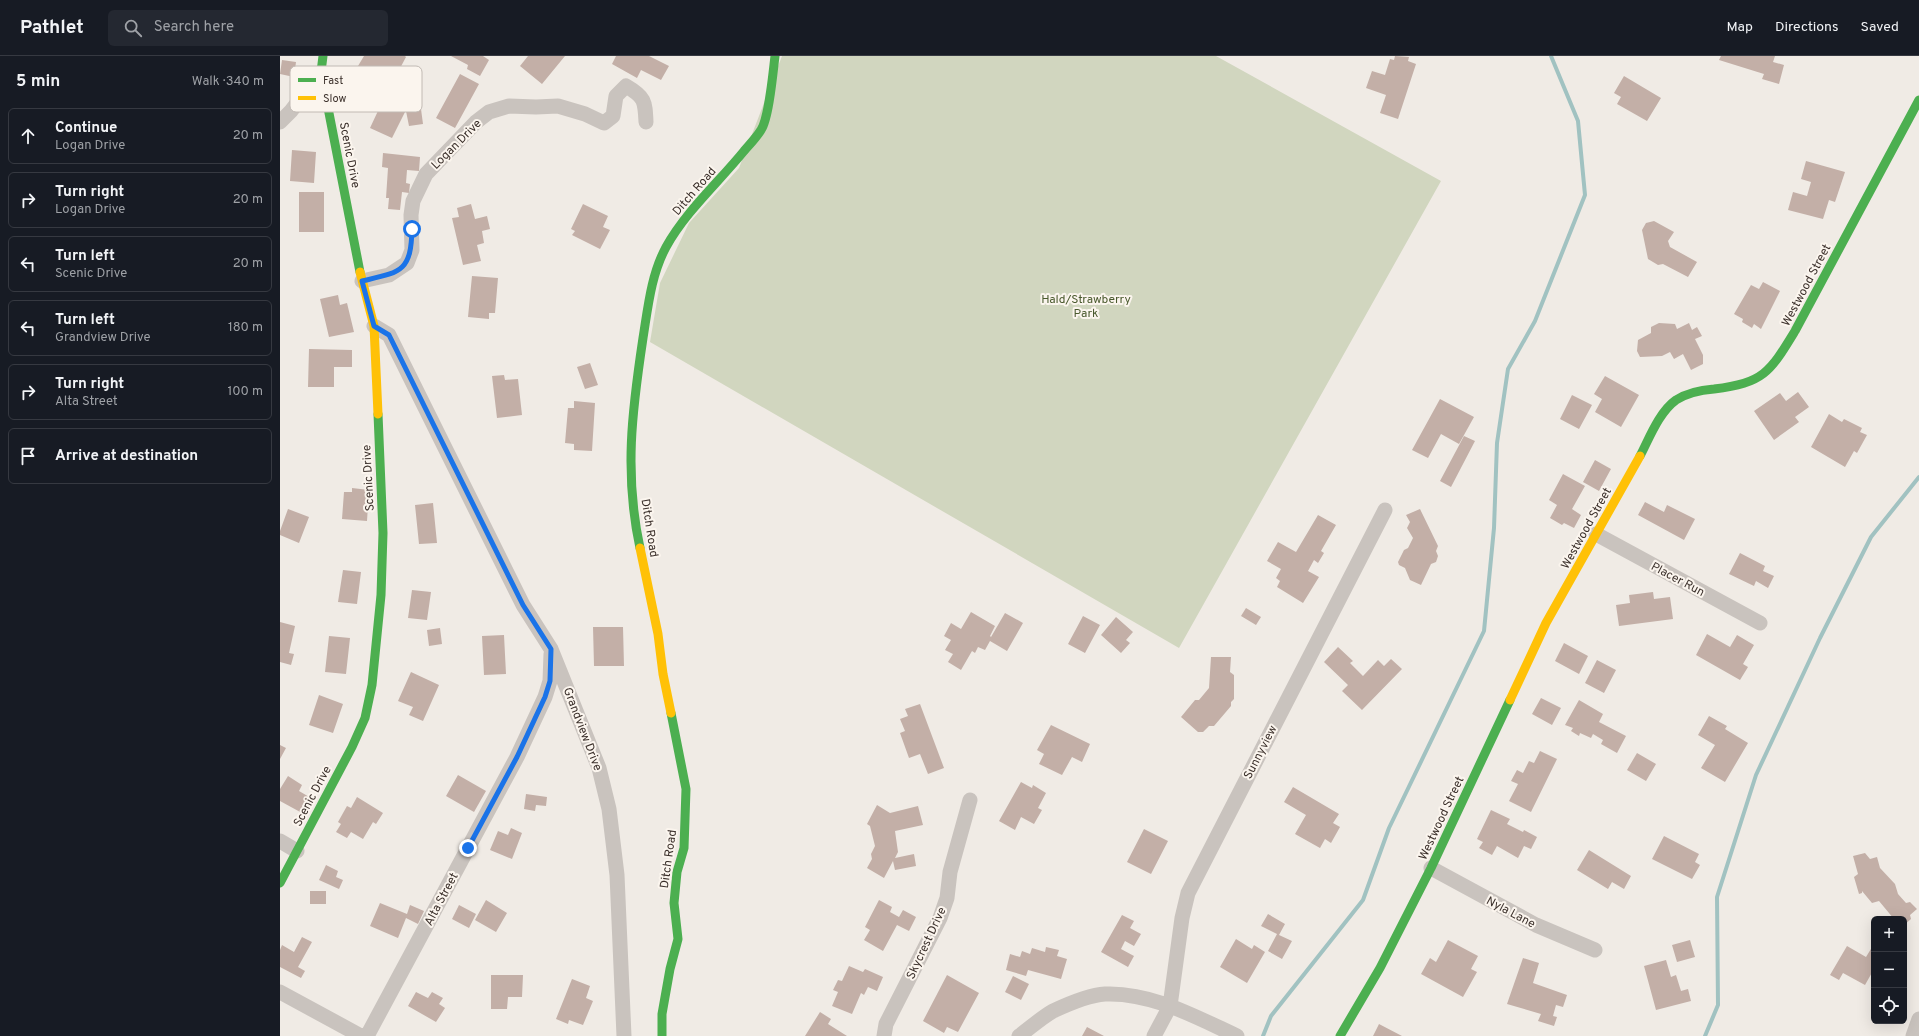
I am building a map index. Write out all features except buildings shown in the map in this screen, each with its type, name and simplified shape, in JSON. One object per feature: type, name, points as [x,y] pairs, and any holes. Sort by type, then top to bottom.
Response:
[{"type":"street","name":"Scenic Drive","points":[[322,66],[323,56]]},
{"type":"street","name":"Ditch Road","points":[[662,1036],[662,1014],[670,969],[678,939],[674,903],[677,872],[684,848],[686,789],[663,674],[658,634],[638,539],[632,490],[630,447],[633,403],[650,293],[666,248],[685,218],[726,173],[762,129],[770,99],[775,56]]},
{"type":"street","name":"Logan Drive","points":[[362,281],[389,275],[407,263],[412,250],[411,215],[413,201],[418,188],[426,174],[476,122],[489,112],[509,106],[558,106],[585,114],[604,123],[613,116],[616,96],[626,86],[640,94],[645,108],[646,122]]},
{"type":"street","name":"Westwood Street","points":[[1340,1036],[1380,968],[1430,868],[1546,623],[1662,416],[1676,401],[1693,392],[1709,388],[1731,387],[1748,382],[1761,377],[1774,365],[1795,331],[1919,100]]},
{"type":"street","points":[[280,122],[290,112]]},
{"type":"street","name":"Scenic Drive","points":[[280,882],[352,747],[365,718],[372,685],[380,596],[383,534],[374,326],[362,281],[329,112]]},
{"type":"street","name":"Grandview Drive","points":[[374,326],[389,335],[523,605],[551,649],[599,768],[609,809],[617,875],[624,1036]]},
{"type":"street","name":"Sunnyview","points":[[1170,1006],[1182,918],[1188,892],[1385,510]]},
{"type":"street","name":"Placer Run","points":[[1596,534],[1760,623]]},
{"type":"street","name":"Alta Street","points":[[367,1036],[517,757],[545,697],[550,681],[551,649]]},
{"type":"street","name":"Skycrest Drive","points":[[884,1036],[886,1024],[929,941],[947,898],[950,872],[970,800]]},
{"type":"street","points":[[280,841],[297,851]]},
{"type":"street","name":"Nyla Lane","points":[[1430,868],[1536,925],[1595,950]]},
{"type":"street","points":[[280,992],[361,1036]]},
{"type":"street","points":[[1019,1036],[1053,1011],[1089,997],[1104,994],[1120,994],[1170,1006],[1237,1036]]},
{"type":"street","points":[[1154,1036],[1170,1006]]},
{"type":"street","points":[[1912,1036],[1919,1019]]},
{"type":"green space","name":"Hald/Strawberry Park","points":[[782,56],[1216,56],[1441,181],[1179,648],[650,342],[660,283],[689,223],[739,168]]},
{"type":"waterway","points":[[1263,1036],[1271,1016],[1363,900],[1389,828],[1484,631],[1494,528],[1497,443],[1508,369],[1535,321],[1585,195],[1578,121],[1551,56]]},
{"type":"waterway","points":[[1705,1036],[1718,1005],[1717,897],[1756,775],[1820,638],[1871,537],[1919,477]]},
{"type":"traffic: fast","points":[[322,66],[323,56]]},
{"type":"traffic: fast","points":[[640,548],[632,494],[631,443],[639,365],[653,280],[666,247],[683,221],[761,130],[768,106],[775,56]]},
{"type":"traffic: fast","points":[[1640,456],[1664,411],[1676,400],[1694,392],[1744,383],[1755,379],[1772,366],[1795,331],[1919,100]]},
{"type":"traffic: fast","points":[[329,112],[360,272]]},
{"type":"traffic: fast","points":[[280,883],[352,747],[365,718],[372,685],[381,595],[383,533],[378,414]]},
{"type":"traffic: fast","points":[[1340,1036],[1380,968],[1431,868],[1510,700]]},
{"type":"traffic: fast","points":[[662,1036],[662,1014],[670,969],[678,939],[674,903],[677,872],[684,848],[686,789],[671,713]]},
{"type":"traffic: slow","points":[[360,272],[374,326],[378,414]]},
{"type":"traffic: slow","points":[[1510,700],[1546,623],[1640,456]]},
{"type":"traffic: slow","points":[[640,548],[658,634],[663,674],[671,713]]},
{"type":"route","points":[[412,229],[412,250],[407,263],[389,275],[362,281],[374,326],[389,335],[523,605],[551,649],[552,666],[550,681],[545,697],[517,757],[468,848]]}]
